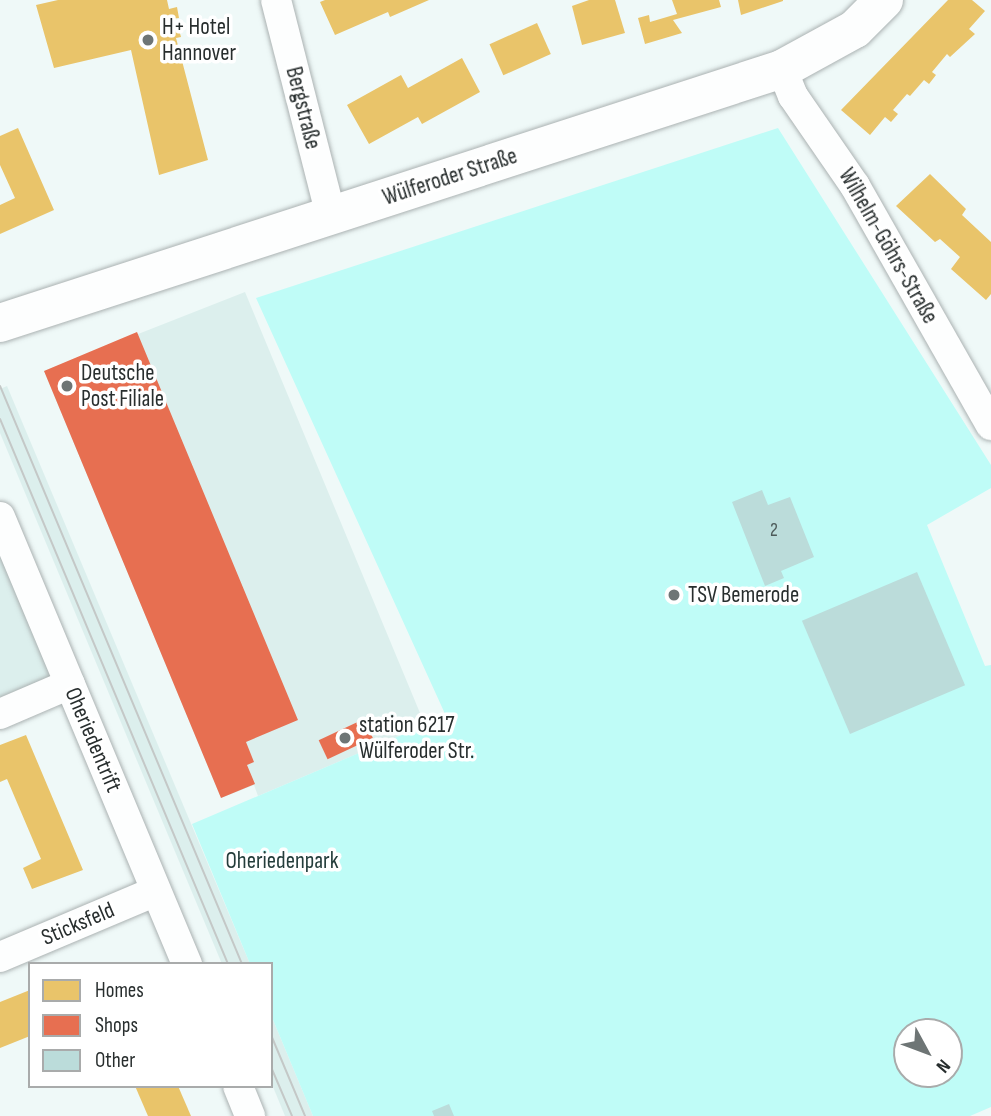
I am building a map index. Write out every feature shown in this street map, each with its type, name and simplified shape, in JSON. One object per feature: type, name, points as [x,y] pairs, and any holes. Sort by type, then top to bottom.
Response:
[{"type":"main road","name":"Wülferoder Straße","points":[[0,323],[782,69],[855,29],[884,0]]},
{"type":"street","name":"Bergstraße","points":[[276,0],[331,216]]},
{"type":"street","name":"Wilhelm-Göhrs-Straße","points":[[782,69],[793,96],[855,186],[991,425]]},
{"type":"street","name":"Oheriedentrift","points":[[0,517],[186,962]]},
{"type":"street","points":[[0,714],[70,684]]},
{"type":"street","name":"Sticksfeld","points":[[0,957],[156,891]]},
{"type":"street","points":[[239,1088],[250,1116]]},
{"type":"shaded area","points":[[245,292],[425,725],[258,796],[254,785],[221,798],[44,371]]},
{"type":"shaded area","points":[[7,386],[249,962],[221,962],[0,433],[0,389]]},
{"type":"shaded area","points":[[0,550],[54,680],[0,703]]},
{"type":"shaded area","points":[[273,1020],[313,1116],[285,1116],[273,1087]]},
{"type":"green space","name":"TSV Bemerode","points":[[778,128],[991,465],[991,488],[927,525],[985,666],[991,665],[991,1107],[970,1116],[313,1116],[273,1020],[273,962],[249,962],[192,824],[446,716],[256,298]]},
{"type":"building: Homes","points":[[58,0],[167,0],[169,9],[177,7],[179,18],[171,19],[173,28],[178,26],[181,37],[176,38],[208,160],[159,175],[131,50],[54,68],[36,5]]},
{"type":"building: Homes","points":[[429,0],[390,17],[388,12],[335,35],[320,2]]},
{"type":"building: Homes","points":[[589,0],[615,0],[625,33],[582,45],[572,6]]},
{"type":"building: Homes","points":[[672,0],[719,0],[721,7],[673,20],[682,33],[645,44],[638,18],[649,15],[650,22],[677,14]]},
{"type":"building: Homes","points":[[738,0],[783,0],[783,1],[741,15]]},
{"type":"building: Homes","points":[[948,0],[972,0],[985,11],[969,29],[975,34],[950,57],[947,54],[932,72],[936,75],[929,84],[924,80],[910,96],[907,94],[893,110],[898,114],[891,122],[885,117],[870,135],[841,110]]},
{"type":"building: Homes","points":[[537,23],[551,54],[503,75],[489,44]]},
{"type":"building: Homes","points":[[462,58],[480,92],[422,124],[418,117],[369,144],[347,105],[401,75],[408,88]]},
{"type":"building: Homes","points":[[18,128],[54,210],[0,234],[0,205],[15,198],[0,165],[0,136]]},
{"type":"building: Homes","points":[[930,174],[966,209],[962,215],[991,242],[991,294],[986,300],[951,269],[960,257],[940,239],[935,242],[896,206]]},
{"type":"building: Homes","points":[[26,735],[83,870],[32,889],[23,868],[41,859],[7,779],[0,782],[0,745]]},
{"type":"building: Homes","points":[[28,991],[28,1037],[0,1048],[0,1002]]},
{"type":"building: Homes","points":[[136,1088],[179,1088],[191,1116],[148,1116]]},
{"type":"building: Shops","points":[[137,332],[298,720],[246,742],[254,762],[247,765],[255,784],[221,798],[44,371]]},
{"type":"building: Shops","name":"station 6217 Wülferoder Str.","points":[[364,719],[373,738],[328,759],[319,740]]},
{"type":"building: Other","points":[[762,490],[768,505],[790,497],[814,557],[781,571],[784,578],[765,586],[732,502]]},
{"type":"building: Other","points":[[917,572],[965,685],[850,734],[802,621]]},
{"type":"building: Other","points":[[449,1104],[454,1116],[434,1116],[432,1111]]},
{"type":"tram line","points":[[0,386],[241,962]]},
{"type":"tram line","points":[[0,419],[227,962]]},
{"type":"tram line","points":[[273,1040],[305,1116]]},
{"type":"tram line","points":[[273,1072],[292,1116]]},
{"type":"place","name":"H+ Hotel Hannover","points":[[148,40]]},
{"type":"place","name":"Deutsche Post Filiale","points":[[67,386]]},
{"type":"place","name":"TSV Bemerode","points":[[674,595]]},
{"type":"place","name":"station 6217 Wülferoder Str.","points":[[345,738]]},
{"type":"park label","name":"Oheriedenpark","points":[[282,861]]}]
